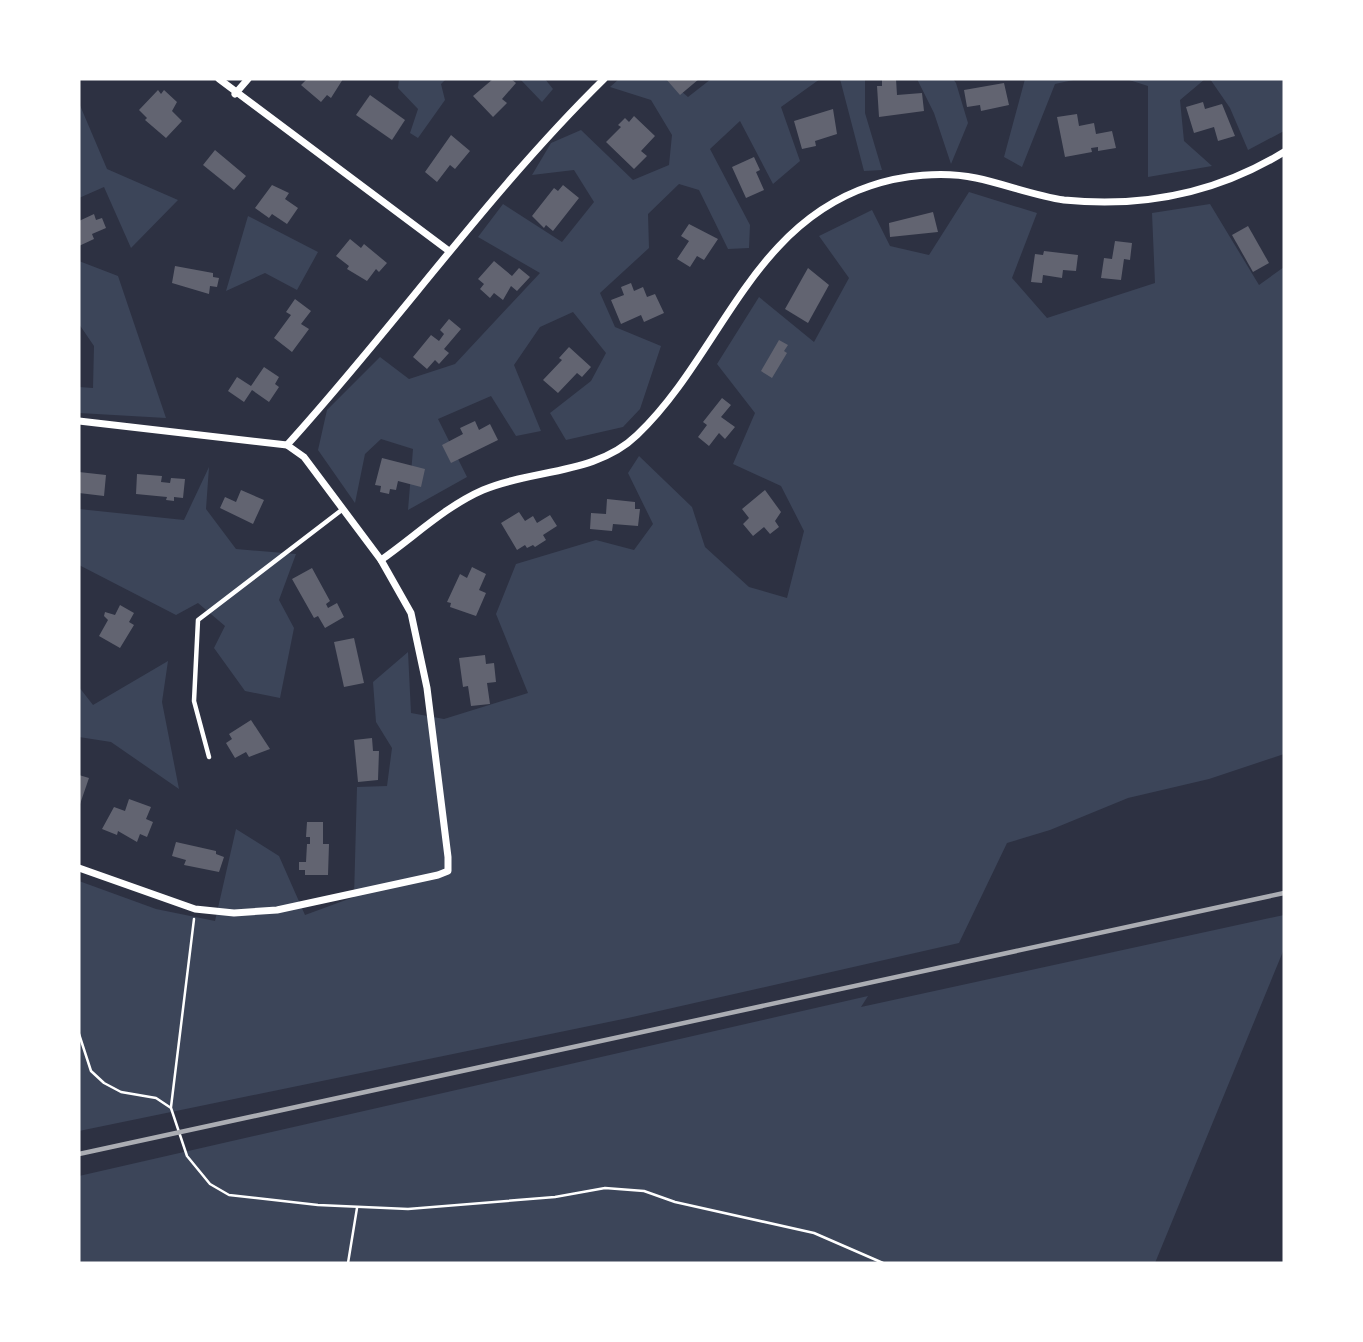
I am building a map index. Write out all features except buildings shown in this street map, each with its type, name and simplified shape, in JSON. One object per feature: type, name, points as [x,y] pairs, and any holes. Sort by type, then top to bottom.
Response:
[{"type":"street","points":[[219,79],[235,94],[449,251]]},
{"type":"street","points":[[235,94],[248,79]]},
{"type":"street","points":[[288,445],[449,251],[563,119],[604,79]]},
{"type":"street","points":[[381,559],[479,492],[587,463],[623,447],[637,436],[667,401],[718,324],[768,259],[809,219],[851,193],[895,178],[947,175],[974,177],[1063,200],[1136,203],[1207,189],[1284,152]]},
{"type":"street","points":[[79,421],[288,445],[304,457],[381,559],[411,613],[422,653],[444,816],[447,871],[277,910],[234,913],[195,909],[79,867]]},
{"type":"lane","points":[[209,757],[194,701],[198,620],[344,508]]},
{"type":"path","points":[[195,909],[171,1108],[187,1156],[210,1184],[229,1195],[357,1208],[445,1207],[555,1197],[605,1188],[644,1191],[675,1202],[814,1233],[883,1263]]},
{"type":"path","points":[[79,1034],[91,1071],[104,1083],[121,1092],[156,1098],[171,1108]]},
{"type":"path","points":[[348,1263],[357,1208]]},
{"type":"shaded area","points":[[399,79],[446,79],[441,84],[445,100],[418,138],[410,133],[418,109],[398,88]]},
{"type":"shaded area","points":[[520,79],[545,79],[553,89],[542,102]]},
{"type":"shaded area","points":[[619,79],[667,79],[688,97],[711,79],[820,79],[781,107],[800,161],[773,184],[740,121],[710,149],[750,225],[749,248],[728,249],[699,190],[679,184],[648,214],[649,248],[600,293],[615,327],[661,346],[640,409],[623,427],[566,440],[550,413],[591,381],[606,353],[573,312],[540,327],[514,365],[541,431],[516,436],[491,396],[438,419],[467,477],[408,510],[413,449],[381,439],[365,454],[355,503],[318,450],[327,410],[380,357],[409,379],[455,364],[540,273],[478,237],[503,204],[562,242],[594,202],[574,170],[532,175],[551,143],[581,130],[633,180],[669,165],[672,135],[651,100],[610,87]]},
{"type":"shaded area","points":[[840,79],[865,79],[865,113],[882,170],[864,171]]},
{"type":"shaded area","points":[[917,79],[953,79],[956,83],[968,123],[951,164],[934,113]]},
{"type":"shaded area","points":[[1025,79],[1078,79],[1055,84],[1022,167],[1004,157]]},
{"type":"shaded area","points":[[1126,79],[1205,79],[1180,100],[1184,141],[1212,166],[1148,177],[1148,86]]},
{"type":"shaded area","points":[[1210,79],[1284,79],[1284,131],[1248,150],[1230,108]]},
{"type":"shaded area","points":[[79,103],[107,169],[178,200],[131,248],[104,187],[79,198]]},
{"type":"shaded area","points":[[969,192],[1037,213],[1012,278],[1047,318],[1155,283],[1152,213],[1210,204],[1259,285],[1284,267],[1284,754],[1209,779],[1128,798],[1050,830],[1007,843],[959,943],[628,1018],[79,1131],[79,881],[156,909],[215,921],[236,829],[279,856],[305,915],[354,897],[357,787],[387,786],[392,748],[376,722],[373,682],[408,652],[411,713],[444,719],[528,693],[496,614],[516,564],[596,540],[634,550],[653,524],[628,473],[639,456],[692,507],[705,547],[749,587],[787,598],[804,531],[781,486],[733,464],[755,413],[717,364],[759,297],[814,342],[849,278],[819,236],[872,210],[890,246],[929,255]]},
{"type":"shaded area","points":[[248,216],[318,252],[297,290],[265,273],[226,291]]},
{"type":"shaded area","points":[[79,261],[118,276],[166,418],[79,413],[79,387],[93,388],[94,346],[79,324]]},
{"type":"shaded area","points":[[209,467],[206,509],[236,549],[296,554],[279,600],[294,628],[280,698],[245,691],[214,648],[225,626],[198,603],[176,615],[79,565],[79,509],[184,520]]},
{"type":"shaded area","points":[[168,661],[162,702],[179,789],[111,742],[79,737],[79,687],[93,705]]},
{"type":"shaded area","points":[[1284,915],[1284,949],[1155,1263],[79,1263],[79,1176],[868,996],[861,1007]]},
{"type":"railway","points":[[79,1154],[1284,893]]}]
